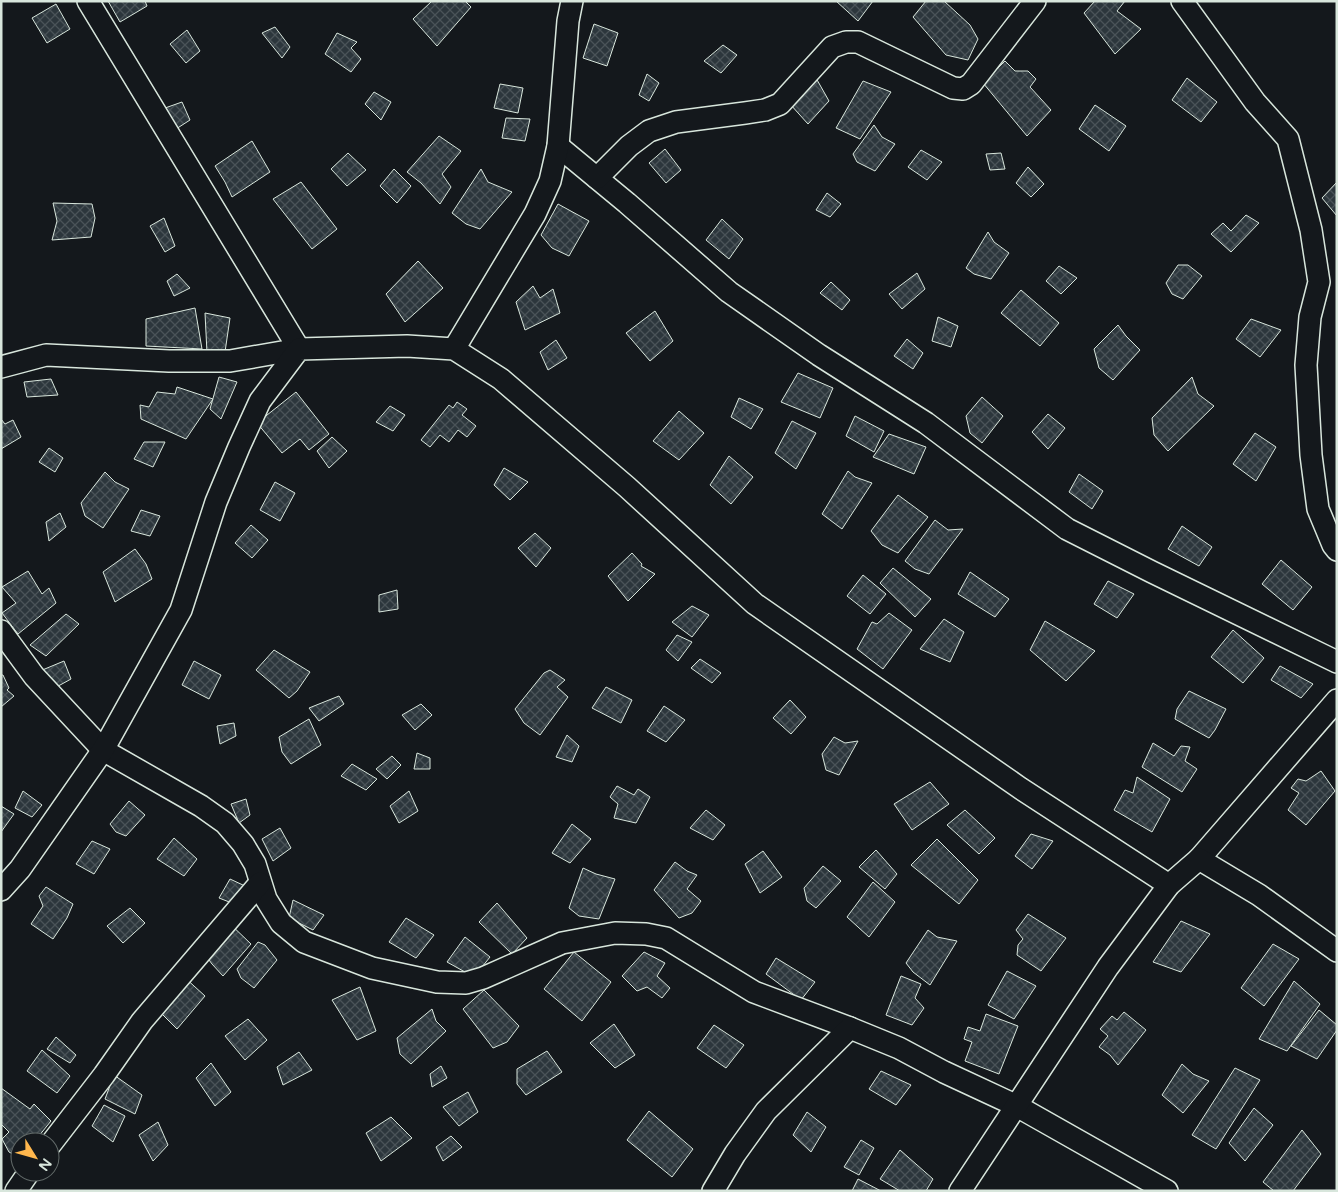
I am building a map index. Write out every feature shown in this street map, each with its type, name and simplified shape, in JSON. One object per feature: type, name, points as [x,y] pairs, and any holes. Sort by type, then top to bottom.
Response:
[{"type":"street","points":[[88,1],[299,349]]},
{"type":"street","points":[[454,350],[535,214],[550,181],[558,146],[568,21],[572,1]]},
{"type":"street","points":[[597,178],[628,146],[649,132],[676,122],[765,110],[780,104],[832,47],[846,42],[858,42],[953,88],[963,89],[971,84],[1035,1]]},
{"type":"street","points":[[1182,1],[1255,102],[1288,139],[1311,230],[1319,282],[1310,317],[1306,365],[1311,455],[1318,509],[1333,545],[1337,550]]},
{"type":"street","points":[[558,146],[729,292],[819,355],[926,423],[1067,528],[1170,581],[1337,662]]},
{"type":"street","points":[[1,367],[46,355],[169,361],[230,361],[299,349],[407,346],[454,350],[502,379],[627,486],[755,604],[1020,788],[1169,885]]},
{"type":"street","points":[[1,890],[20,869],[103,750],[181,610],[216,502],[260,401],[299,349]]},
{"type":"street","points":[[1,631],[34,676],[103,750],[201,806],[225,823],[243,844],[255,864],[266,899],[281,923],[304,942],[372,968],[437,982],[466,983],[483,978],[562,943],[615,933],[646,934],[666,938],[754,992],[899,1048],[944,1072],[1015,1105],[1167,1191]]},
{"type":"street","points":[[960,1191],[1015,1105],[1108,967],[1169,885],[1199,859],[1337,700]]},
{"type":"street","points":[[1199,859],[1259,895],[1337,951]]},
{"type":"street","points":[[60,1132],[104,1075],[142,1021],[260,883]]},
{"type":"street","points":[[713,1191],[735,1154],[766,1111],[850,1028]]},
{"type":"building","points":[[108,1],[145,1],[147,6],[120,22]]},
{"type":"building","points":[[432,1],[465,1],[471,7],[437,46],[413,19]]},
{"type":"building","points":[[836,1],[873,1],[858,21]]},
{"type":"building","points":[[926,1],[944,1],[970,25],[978,39],[968,60],[946,55],[913,17]]},
{"type":"building","points":[[1095,1],[1125,1],[1117,11],[1141,29],[1115,54],[1084,13]]},
{"type":"building","points":[[56,4],[70,29],[47,43],[32,18]]},
{"type":"building","points":[[594,24],[618,33],[607,66],[583,58]]},
{"type":"building","points":[[275,27],[290,47],[282,58],[262,33]]},
{"type":"building","points":[[187,30],[200,51],[186,63],[170,44]]},
{"type":"building","points":[[337,33],[357,42],[351,48],[361,59],[351,72],[325,54]]},
{"type":"building","points":[[723,45],[737,55],[721,73],[704,61]]},
{"type":"building","points":[[1005,61],[1015,71],[1028,71],[1036,79],[1030,87],[1051,110],[1027,136],[983,83]]},
{"type":"building","points":[[647,74],[659,83],[649,101],[639,95]]},
{"type":"building","points":[[816,78],[829,101],[808,124],[790,104],[797,95],[802,97],[805,92],[800,89]]},
{"type":"building","points":[[1187,78],[1217,102],[1201,122],[1172,100]]},
{"type":"building","points":[[863,81],[891,92],[860,139],[836,128]]},
{"type":"building","points":[[500,84],[523,88],[518,113],[494,108]]},
{"type":"building","points":[[374,92],[391,102],[381,120],[365,104]]},
{"type":"building","points":[[182,102],[190,120],[176,129],[165,108]]},
{"type":"building","points":[[1095,105],[1126,126],[1109,151],[1079,129]]},
{"type":"building","points":[[506,118],[530,119],[525,141],[502,138]]},
{"type":"building","points":[[874,125],[882,137],[895,144],[875,171],[857,162],[853,154]]},
{"type":"building","points":[[439,136],[461,151],[442,174],[451,187],[440,204],[421,183],[407,172]]},
{"type":"building","points":[[252,141],[270,172],[232,197],[215,166]]},
{"type":"building","points":[[665,149],[681,170],[666,183],[649,163]]},
{"type":"building","points":[[921,150],[942,162],[927,180],[908,167]]},
{"type":"building","points":[[348,153],[366,170],[347,186],[331,169]]},
{"type":"building","points":[[1001,153],[1005,169],[990,170],[986,154]]},
{"type":"building","points":[[1028,167],[1044,184],[1031,197],[1016,183]]},
{"type":"building","points":[[394,169],[411,186],[397,203],[380,186]]},
{"type":"building","points":[[481,169],[488,182],[512,192],[480,229],[466,224],[452,213]]},
{"type":"building","points":[[301,182],[337,229],[312,249],[273,199]]},
{"type":"building","points":[[1337,182],[1337,216],[1322,198]]},
{"type":"building","points":[[827,193],[841,204],[830,217],[816,210]]},
{"type":"building","points":[[53,203],[92,204],[95,218],[91,237],[52,240],[57,221]]},
{"type":"building","points":[[558,204],[589,221],[569,256],[552,248],[541,235]]},
{"type":"building","points":[[1246,215],[1259,223],[1231,252],[1211,234],[1223,223],[1231,231]]},
{"type":"building","points":[[164,218],[175,246],[165,252],[150,226]]},
{"type":"building","points":[[722,219],[743,239],[729,259],[706,240]]},
{"type":"building","points":[[988,232],[994,242],[1009,253],[991,279],[974,274],[966,268]]},
{"type":"building","points":[[418,261],[443,288],[405,322],[386,294]]},
{"type":"building","points":[[1178,265],[1188,265],[1202,276],[1183,299],[1172,294],[1166,283]]},
{"type":"building","points":[[1059,266],[1077,278],[1061,294],[1046,281]]},
{"type":"building","points":[[917,273],[925,289],[902,309],[889,294]]},
{"type":"building","points":[[177,274],[190,288],[174,296],[167,281]]},
{"type":"building","points":[[831,282],[850,300],[842,310],[820,293]]},
{"type":"building","points":[[533,286],[540,298],[553,289],[560,313],[525,330],[516,302]]},
{"type":"building","points":[[1021,290],[1059,323],[1040,346],[1001,313]]},
{"type":"building","points":[[195,308],[202,349],[146,346],[146,319]]},
{"type":"building","points":[[655,311],[673,341],[650,361],[626,333]]},
{"type":"building","points":[[205,313],[230,318],[225,352],[207,353]]},
{"type":"building","points":[[938,317],[958,326],[951,347],[932,341]]},
{"type":"building","points":[[1251,319],[1281,330],[1260,357],[1236,339]]},
{"type":"building","points":[[1118,325],[1140,350],[1113,380],[1099,368],[1094,349]]},
{"type":"building","points":[[907,339],[923,353],[913,369],[894,356]]},
{"type":"building","points":[[556,340],[567,358],[548,370],[540,352]]},
{"type":"building","points":[[798,373],[833,388],[820,418],[781,402]]},
{"type":"building","points":[[219,377],[237,382],[221,419],[210,409]]},
{"type":"building","points":[[1192,377],[1198,394],[1214,406],[1168,451],[1154,435],[1152,418]]},
{"type":"building","points":[[51,379],[58,395],[27,397],[24,382]]},
{"type":"building","points":[[177,387],[213,399],[186,439],[141,419],[140,405],[149,407],[157,392],[175,394]]},
{"type":"building","points":[[296,392],[329,434],[309,450],[300,439],[282,453],[257,423]]},
{"type":"building","points":[[982,397],[1003,416],[982,443],[970,433],[966,416]]},
{"type":"building","points":[[739,398],[763,409],[751,429],[731,417]]},
{"type":"building","points":[[457,402],[467,409],[462,415],[476,426],[467,437],[458,430],[449,442],[440,435],[430,447],[421,440],[449,405],[453,408]]},
{"type":"building","points":[[390,406],[405,415],[393,431],[376,422]]},
{"type":"building","points":[[679,411],[704,433],[679,460],[653,441]]},
{"type":"building","points":[[1048,414],[1065,428],[1048,449],[1032,432]]},
{"type":"building","points":[[855,416],[884,431],[874,452],[846,436]]},
{"type":"building","points":[[1,419],[5,424],[13,420],[21,437],[1,449]]},
{"type":"building","points":[[792,421],[816,433],[796,469],[775,453]]},
{"type":"building","points":[[1255,433],[1276,447],[1256,481],[1233,464]]},
{"type":"building","points":[[889,434],[926,447],[914,474],[873,457]]},
{"type":"building","points":[[332,437],[347,451],[329,468],[317,451]]},
{"type":"building","points":[[144,442],[165,442],[153,467],[134,459]]},
{"type":"building","points":[[49,448],[63,458],[55,472],[39,462]]},
{"type":"building","points":[[729,456],[753,477],[731,504],[710,485]]},
{"type":"building","points":[[504,468],[528,482],[510,500],[494,485]]},
{"type":"building","points":[[848,471],[855,477],[872,483],[842,529],[822,514]]},
{"type":"building","points":[[105,472],[115,482],[129,489],[103,528],[85,516],[81,503]]},
{"type":"building","points":[[1079,474],[1103,491],[1092,509],[1069,492]]},
{"type":"building","points":[[275,482],[295,493],[280,521],[260,510]]},
{"type":"building","points":[[898,495],[928,517],[898,553],[882,545],[871,531]]},
{"type":"building","points":[[141,510],[160,516],[150,536],[131,531]]},
{"type":"building","points":[[60,513],[66,527],[49,541],[46,522]]},
{"type":"building","points":[[935,520],[948,530],[963,529],[929,574],[915,569],[905,561]]},
{"type":"building","points":[[251,525],[268,540],[252,558],[235,543]]},
{"type":"building","points":[[1182,526],[1212,547],[1199,566],[1168,549]]},
{"type":"building","points":[[535,533],[551,548],[536,567],[518,548]]},
{"type":"building","points":[[135,549],[146,564],[152,579],[115,602],[103,572]]},
{"type":"building","points":[[632,553],[642,564],[641,566],[655,574],[628,601],[608,576]]},
{"type":"building","points":[[1281,560],[1312,587],[1293,610],[1262,584]]},
{"type":"building","points":[[893,568],[931,599],[915,617],[880,583]]},
{"type":"building","points":[[28,571],[42,594],[49,588],[56,603],[18,634],[2,613],[16,603],[2,587]]},
{"type":"building","points":[[970,572],[1009,599],[995,617],[958,594]]},
{"type":"building","points":[[863,575],[886,594],[870,614],[847,596]]},
{"type":"building","points":[[1108,581],[1134,594],[1117,618],[1094,604]]},
{"type":"building","points":[[397,590],[398,609],[379,612],[379,595]]},
{"type":"building","points":[[692,606],[709,615],[692,637],[672,622]]},
{"type":"building","points":[[889,613],[912,630],[883,669],[857,649],[872,622],[877,624]]},
{"type":"building","points":[[66,614],[79,624],[46,656],[30,645]]},
{"type":"building","points":[[944,619],[964,632],[950,662],[920,649]]},
{"type":"building","points":[[1045,621],[1095,651],[1066,681],[1030,650]]},
{"type":"building","points":[[1233,630],[1264,658],[1243,683],[1211,657]]},
{"type":"building","points":[[677,635],[692,642],[678,661],[666,650]]},
{"type":"building","points":[[274,650],[310,672],[297,691],[289,698],[256,670]]},
{"type":"building","points":[[700,659],[721,673],[712,683],[691,668]]},
{"type":"building","points":[[64,661],[71,679],[51,690],[40,671]]},
{"type":"building","points":[[194,661],[221,675],[209,699],[182,685]]},
{"type":"building","points":[[1280,666],[1313,684],[1301,698],[1271,680]]},
{"type":"building","points":[[550,670],[565,680],[557,687],[568,697],[540,735],[524,723],[515,709],[544,673]]},
{"type":"building","points":[[1,675],[3,675],[9,688],[7,690],[14,696],[1,707]]},
{"type":"building","points":[[606,687],[632,700],[621,723],[592,708]]},
{"type":"building","points":[[1189,691],[1226,709],[1209,738],[1175,719],[1177,709]]},
{"type":"building","points":[[339,696],[344,704],[319,721],[309,708]]},
{"type":"building","points":[[790,700],[806,717],[791,734],[773,718]]},
{"type":"building","points":[[421,704],[432,715],[415,730],[402,715]]},
{"type":"building","points":[[664,706],[685,720],[666,742],[647,731]]},
{"type":"building","points":[[309,719],[321,745],[291,764],[282,752],[279,737]]},
{"type":"building","points":[[234,723],[236,736],[220,744],[217,726]]},
{"type":"building","points":[[567,735],[579,746],[572,762],[556,757]]},
{"type":"building","points":[[834,737],[845,743],[858,741],[839,775],[826,770],[822,754]]},
{"type":"building","points":[[1153,743],[1174,756],[1181,746],[1190,747],[1185,761],[1197,769],[1182,792],[1142,767]]},
{"type":"building","points":[[417,753],[430,758],[430,769],[414,769]]},
{"type":"building","points":[[392,756],[401,765],[387,779],[376,769]]},
{"type":"building","points":[[352,764],[377,779],[366,790],[341,776]]},
{"type":"building","points":[[1321,771],[1335,791],[1306,825],[1288,810],[1299,793],[1291,788],[1298,779],[1306,781]]},
{"type":"building","points":[[1137,777],[1170,799],[1152,832],[1114,810],[1125,790],[1133,793]]},
{"type":"building","points":[[930,782],[949,804],[912,830],[894,804]]},
{"type":"building","points":[[617,786],[634,795],[638,789],[650,797],[636,823],[614,818],[618,804],[610,797]]},
{"type":"building","points":[[23,791],[42,805],[32,817],[15,808]]},
{"type":"building","points":[[409,791],[418,811],[399,823],[390,806]]},
{"type":"building","points":[[246,799],[250,815],[239,823],[231,804]]},
{"type":"building","points":[[129,801],[145,815],[126,836],[116,832],[110,824]]},
{"type":"building","points":[[1,806],[14,814],[1,832]]},
{"type":"building","points":[[706,810],[725,825],[713,840],[690,828]]},
{"type":"building","points":[[965,810],[995,838],[979,854],[947,825]]},
{"type":"building","points":[[572,824],[591,839],[570,863],[552,853]]},
{"type":"building","points":[[280,828],[291,848],[273,861],[262,839]]},
{"type":"building","points":[[1031,834],[1053,841],[1032,869],[1015,856]]},
{"type":"building","points":[[174,838],[197,859],[184,876],[157,859]]},
{"type":"building","points":[[937,839],[978,880],[959,904],[911,865]]},
{"type":"building","points":[[92,841],[110,849],[94,874],[76,864]]},
{"type":"building","points":[[876,850],[897,874],[885,889],[859,867]]},
{"type":"building","points":[[763,851],[782,877],[760,893],[745,864]]},
{"type":"building","points":[[675,862],[687,871],[697,875],[687,889],[701,901],[692,913],[679,918],[654,890]]},
{"type":"building","points":[[823,866],[841,881],[816,908],[807,901],[804,888]]},
{"type":"building","points":[[583,868],[615,879],[599,919],[579,916],[569,908]]},
{"type":"building","points":[[230,879],[245,886],[237,905],[219,898]]},
{"type":"building","points":[[873,882],[895,902],[869,937],[847,917]]},
{"type":"building","points":[[46,887],[73,904],[67,918],[53,939],[31,924],[43,906],[39,896]]},
{"type":"building","points":[[293,900],[324,915],[313,930],[289,918]]},
{"type":"building","points":[[497,903],[527,938],[512,954],[479,922]]},
{"type":"building","points":[[130,908],[145,923],[123,943],[107,926]]},
{"type":"building","points":[[1028,914],[1066,938],[1041,971],[1017,955],[1018,945],[1023,939],[1016,930]]},
{"type":"building","points":[[406,918],[434,935],[416,958],[389,942]]},
{"type":"building","points":[[226,920],[251,944],[223,976],[203,952]]},
{"type":"building","points":[[1181,921],[1210,934],[1181,972],[1153,962]]},
{"type":"building","points":[[928,930],[937,937],[957,941],[930,985],[913,972],[906,963]]},
{"type":"building","points":[[465,937],[490,957],[474,977],[447,962]]},
{"type":"building","points":[[258,942],[265,945],[277,960],[254,988],[241,978],[237,969]]},
{"type":"building","points":[[1273,944],[1299,959],[1264,1006],[1241,988]]},
{"type":"building","points":[[574,952],[611,982],[582,1021],[544,989]]},
{"type":"building","points":[[644,952],[665,963],[657,976],[670,988],[662,998],[647,987],[637,991],[622,976]]},
{"type":"building","points":[[776,958],[815,982],[801,1000],[766,974]]},
{"type":"building","points":[[1007,971],[1036,986],[1014,1019],[988,1005]]},
{"type":"building","points":[[183,976],[205,996],[177,1029],[158,1010]]},
{"type":"building","points":[[901,976],[921,984],[915,998],[924,1008],[912,1025],[886,1015]]},
{"type":"building","points":[[1294,981],[1320,1004],[1287,1051],[1259,1039]]},
{"type":"building","points":[[360,987],[376,1031],[357,1040],[332,1000]]},
{"type":"building","points":[[484,990],[519,1026],[507,1042],[493,1048],[463,1009]]},
{"type":"building","points":[[432,1009],[436,1021],[446,1031],[411,1064],[400,1054],[397,1038]]},
{"type":"building","points":[[1319,1010],[1337,1025],[1337,1030],[1317,1059],[1291,1046]]},
{"type":"building","points":[[1124,1012],[1146,1030],[1118,1065],[1110,1055],[1099,1047],[1108,1036],[1100,1029],[1112,1016],[1117,1020]]},
{"type":"building","points":[[986,1014],[1018,1026],[999,1074],[965,1061],[972,1042],[964,1039],[968,1027],[980,1031]]},
{"type":"building","points":[[248,1019],[267,1040],[245,1060],[225,1036]]},
{"type":"building","points":[[614,1024],[635,1055],[615,1068],[590,1043]]},
{"type":"building","points":[[714,1025],[744,1045],[726,1068],[697,1048]]},
{"type":"building","points":[[56,1037],[76,1055],[70,1063],[47,1049]]},
{"type":"building","points":[[42,1050],[70,1076],[57,1093],[27,1071]]},
{"type":"building","points":[[547,1051],[562,1072],[526,1095],[517,1084],[517,1069]]},
{"type":"building","points":[[299,1052],[312,1070],[283,1085],[277,1067]]},
{"type":"building","points":[[211,1063],[231,1092],[215,1106],[196,1078]]},
{"type":"building","points":[[1182,1064],[1193,1074],[1209,1081],[1183,1113],[1162,1095]]},
{"type":"building","points":[[441,1066],[447,1078],[432,1087],[430,1074]]},
{"type":"building","points":[[1235,1068],[1260,1080],[1216,1149],[1192,1135]]},
{"type":"building","points":[[881,1071],[911,1085],[896,1105],[869,1089]]},
{"type":"building","points":[[114,1075],[142,1095],[135,1114],[105,1099]]},
{"type":"building","points":[[1,1088],[30,1109],[34,1104],[51,1121],[42,1132],[10,1132],[10,1153],[2,1139],[9,1132],[1,1124]]},
{"type":"building","points":[[468,1092],[478,1112],[459,1126],[443,1107]]},
{"type":"building","points":[[104,1105],[125,1116],[113,1142],[92,1126]]},
{"type":"building","points":[[1254,1108],[1273,1125],[1245,1161],[1229,1143]]},
{"type":"building","points":[[649,1111],[693,1149],[672,1177],[627,1140]]},
{"type":"building","points":[[807,1112],[826,1127],[811,1152],[793,1135]]},
{"type":"building","points":[[391,1117],[412,1138],[381,1161],[366,1133]]},
{"type":"building","points":[[158,1122],[168,1145],[153,1161],[139,1135]]},
{"type":"building","points":[[1302,1130],[1321,1154],[1293,1191],[1274,1191],[1263,1182]]},
{"type":"building","points":[[451,1136],[462,1147],[443,1161],[436,1147]]},
{"type":"building","points":[[861,1140],[874,1148],[859,1175],[844,1167]]},
{"type":"building","points":[[900,1150],[933,1179],[926,1191],[900,1191],[880,1179]]},
{"type":"building","points":[[858,1179],[881,1191],[852,1191]]}]
